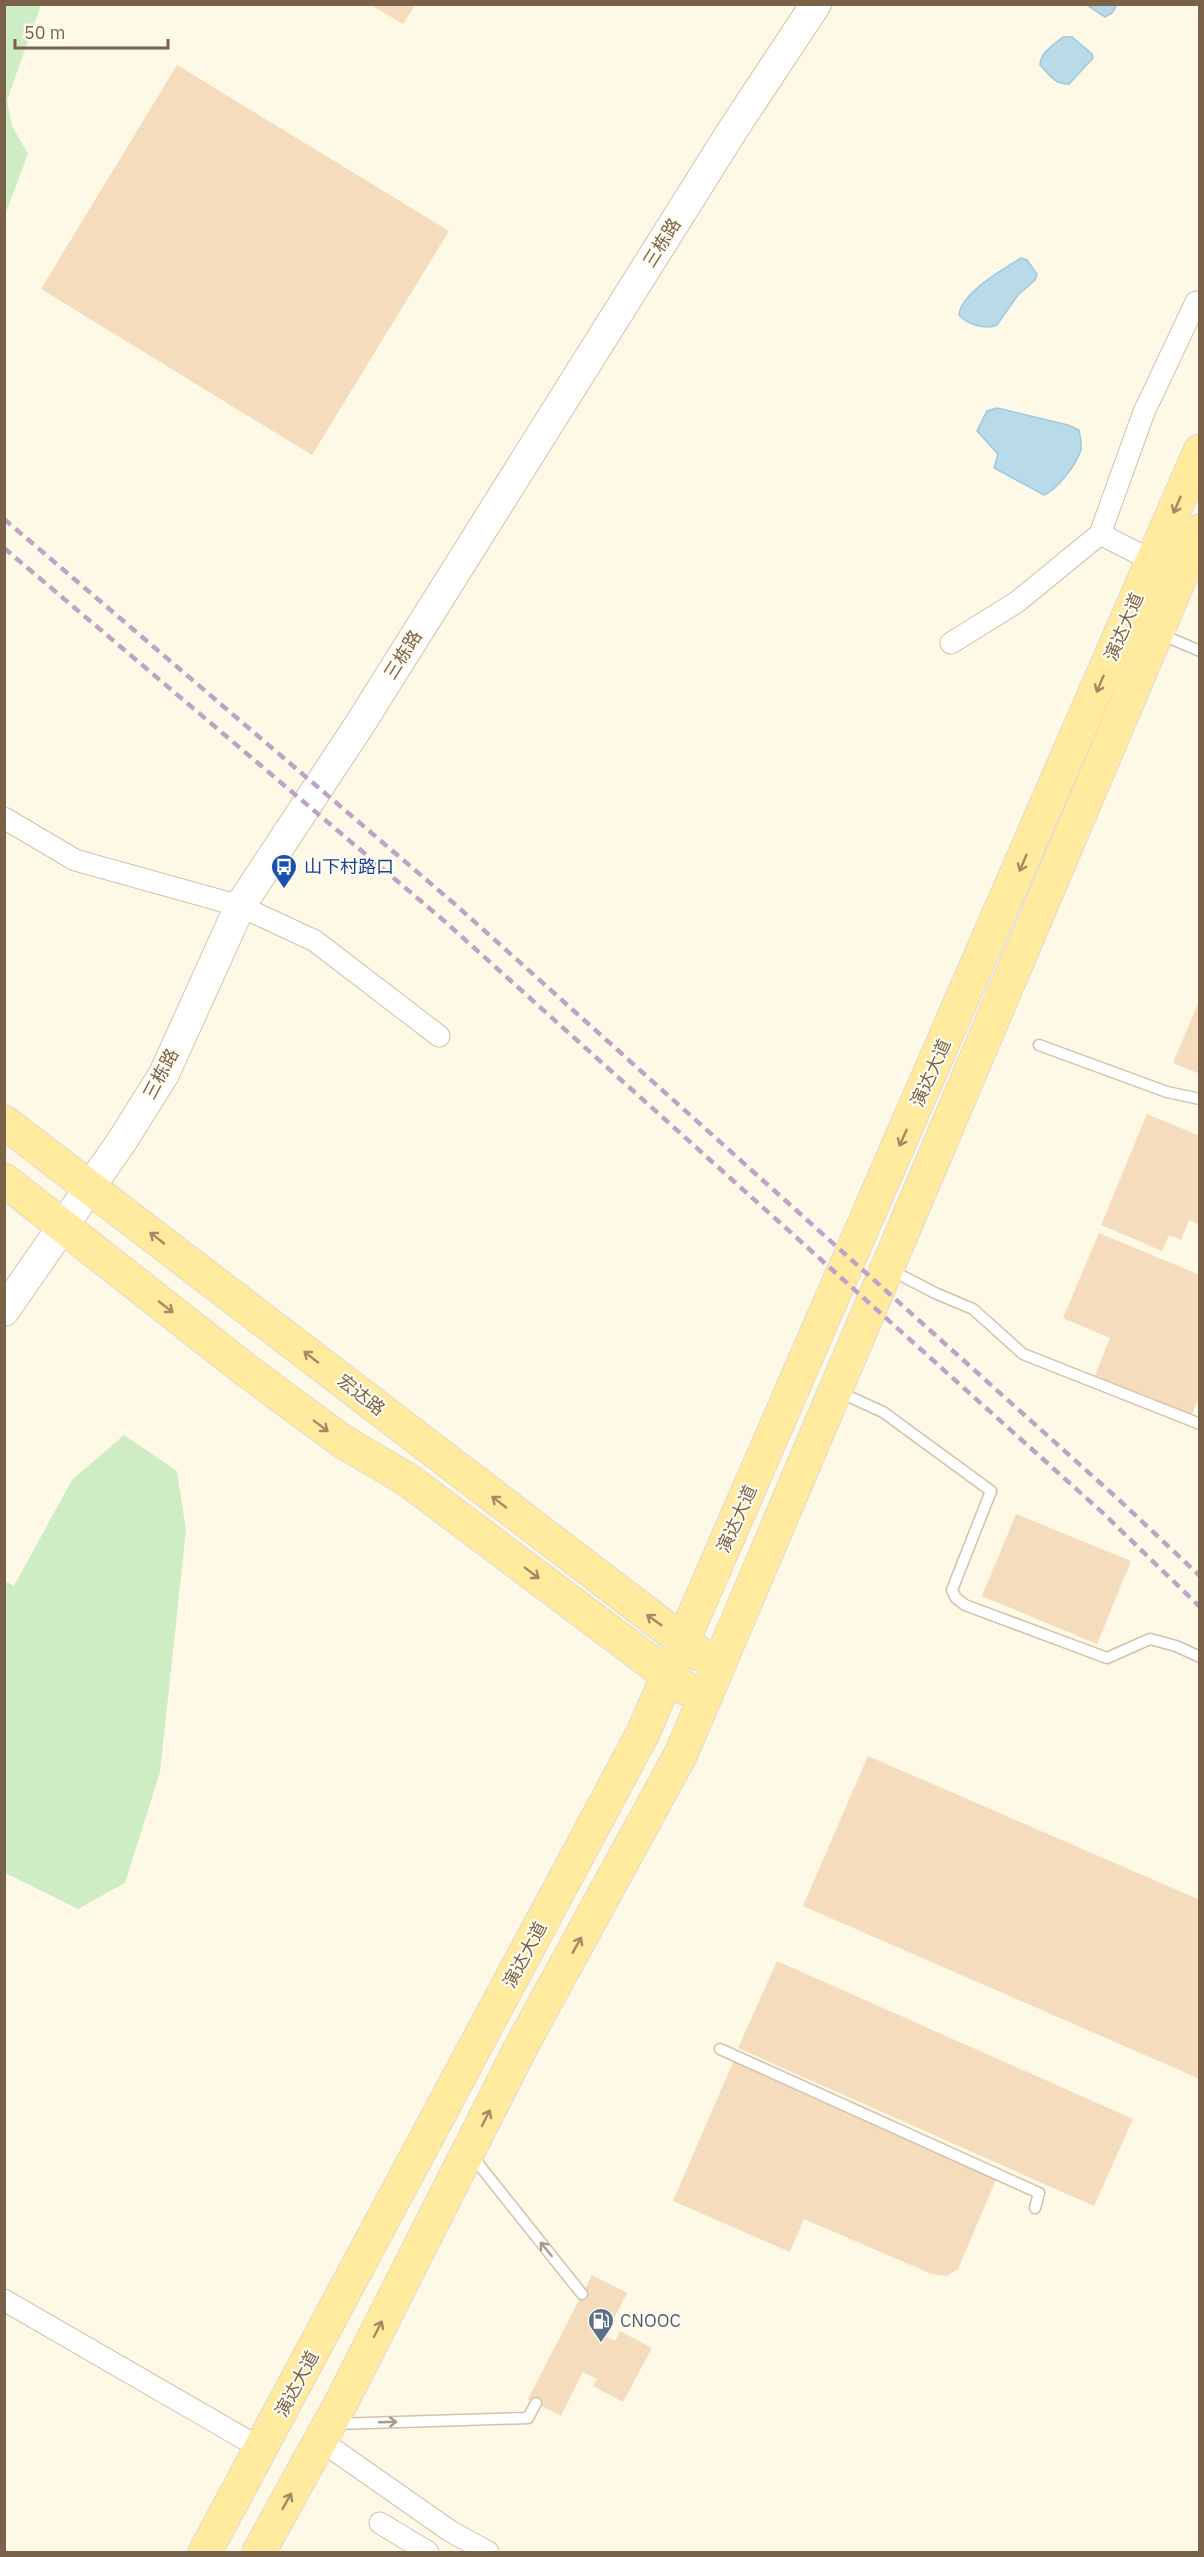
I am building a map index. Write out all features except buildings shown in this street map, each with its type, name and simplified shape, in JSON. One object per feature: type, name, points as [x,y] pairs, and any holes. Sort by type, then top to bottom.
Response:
[{"type":"main road","name":"三栋路","points":[[4,1311],[63,1227],[164,1074],[240,906],[360,724],[732,130],[816,4]]},
{"type":"main road","name":"演达大道","points":[[205,2553],[643,1733],[1200,451]]},
{"type":"main road","name":"演达大道","points":[[259,2553],[325,2432],[522,2045],[681,1754],[1200,531]]},
{"type":"main road","name":"宏达路","points":[[4,1122],[718,1667]]},
{"type":"main road","points":[[4,1180],[313,1420],[342,1441],[408,1479],[704,1702]]},
{"type":"street","points":[[951,643],[1017,602],[1100,534],[1144,412],[1196,302]]},
{"type":"street","points":[[1100,534],[1153,561]]},
{"type":"street","points":[[4,818],[75,860],[240,906],[315,941],[439,1036]]},
{"type":"street","points":[[4,2300],[262,2449]]},
{"type":"street","points":[[325,2432],[450,2531],[489,2553]]},
{"type":"street","points":[[380,2523],[426,2552]]},
{"type":"lane","points":[[1156,633],[1200,651]]},
{"type":"lane","points":[[1039,1045],[1167,1092],[1200,1099]]},
{"type":"lane","points":[[888,1268],[935,1293],[973,1309],[1023,1354],[1200,1424]]},
{"type":"lane","points":[[836,1391],[883,1412],[991,1491],[952,1590],[956,1598],[965,1605],[1107,1658],[1150,1639],[1176,1646],[1200,1657]]},
{"type":"lane","points":[[720,2049],[1039,2193],[1035,2208]]},
{"type":"lane","points":[[469,2151],[582,2294]]},
{"type":"lane","points":[[325,2432],[528,2418],[536,2403]]},
{"type":"green space","points":[[5,4],[41,5],[7,100],[12,126],[28,154],[5,215]]},
{"type":"green space","points":[[124,1435],[177,1471],[186,1530],[160,1772],[125,1883],[78,1909],[5,1873],[5,1581],[14,1586],[72,1480]]},
{"type":"water","points":[[1087,5],[1117,5],[1112,13],[1105,17]]},
{"type":"water","points":[[1063,37],[1072,37],[1092,54],[1093,58],[1069,84],[1056,81],[1040,65],[1045,52]]},
{"type":"water","points":[[1021,258],[1027,260],[1037,274],[1035,280],[1018,295],[997,325],[987,327],[976,325],[959,315],[967,298],[975,290]]},
{"type":"water","points":[[997,408],[1068,425],[1079,430],[1081,450],[1079,456],[1066,476],[1055,488],[1044,495],[994,468],[998,454],[977,431],[987,411]]},
{"type":"railway","points":[[4,519],[457,906],[1117,1498],[1200,1576]]},
{"type":"railway","points":[[4,548],[442,919],[1104,1514],[1200,1607]]},
{"type":"place","name":"山下村路口","points":[[284,890]]},
{"type":"place","name":"CNOOC","points":[[601,2344]]}]
